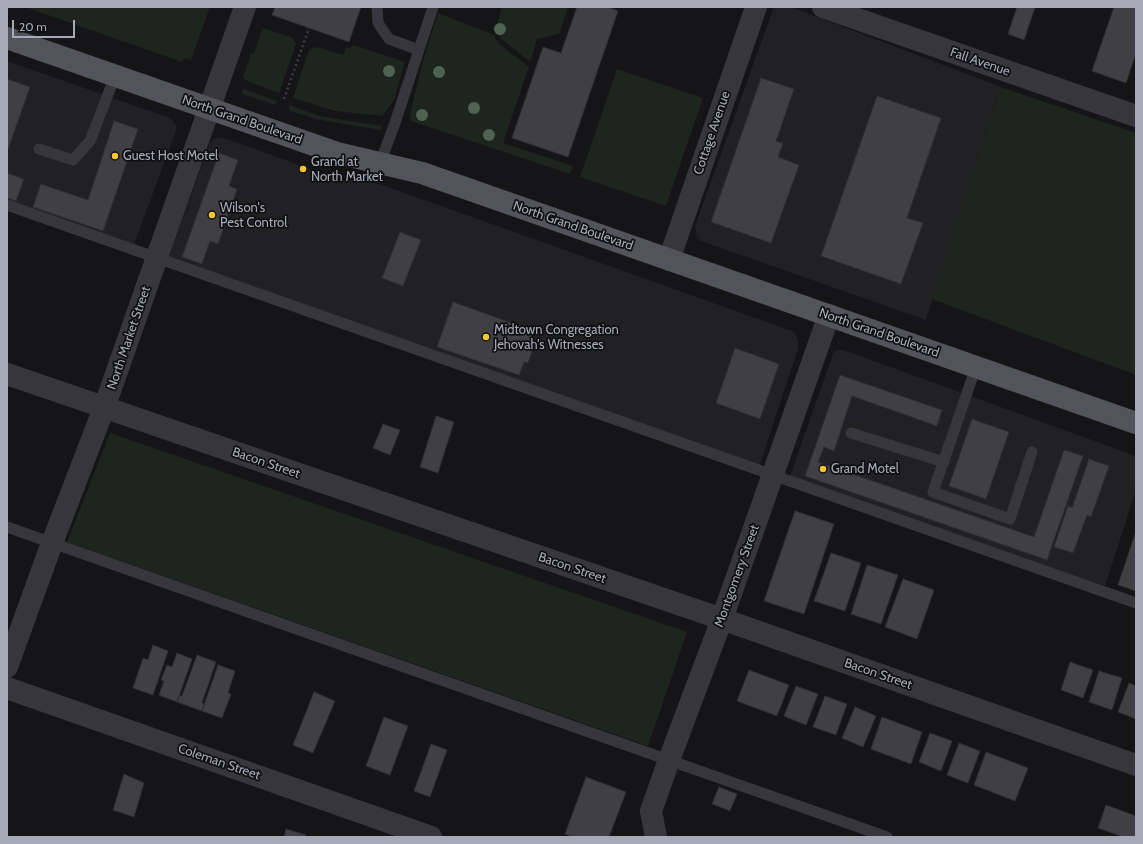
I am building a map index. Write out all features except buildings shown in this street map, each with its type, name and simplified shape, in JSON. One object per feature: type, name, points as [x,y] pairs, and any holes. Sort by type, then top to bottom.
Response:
[{"type":"main road","name":"North Grand Boulevard","points":[[7,38],[337,153],[422,173],[1136,423]]},
{"type":"street","name":"North Market Street","points":[[7,667],[52,543],[104,408],[245,7]]},
{"type":"street","name":"Cottage Avenue","points":[[669,260],[756,7]]},
{"type":"street","name":"Fall Avenue","points":[[823,7],[1136,116]]},
{"type":"street","name":"Montgomery Street","points":[[656,837],[651,811],[722,619],[829,315]]},
{"type":"street","name":"Bacon Street","points":[[7,374],[722,619],[1136,765]]},
{"type":"street","name":"Coleman Street","points":[[7,688],[431,837]]},
{"type":"lane","points":[[377,7],[378,23],[389,39],[419,50]]},
{"type":"lane","points":[[380,163],[395,124],[433,7]]},
{"type":"lane","points":[[39,148],[73,160],[90,141],[115,76]]},
{"type":"lane","points":[[7,206],[1136,603]]},
{"type":"lane","points":[[976,367],[933,492],[1010,519],[1032,452]]},
{"type":"lane","points":[[851,433],[944,462]]},
{"type":"lane","points":[[7,528],[888,837]]},
{"type":"path","points":[[284,99],[309,28]]},
{"type":"shaded area","points":[[25,7],[210,7],[191,60],[184,58],[182,62]]},
{"type":"shaded area","points":[[502,7],[568,7],[559,34],[537,39],[530,62],[498,36],[495,31]]},
{"type":"shaded area","points":[[774,7],[791,7],[1001,87],[926,320],[701,241],[697,237],[695,226]]},
{"type":"shaded area","points":[[438,13],[494,35],[498,43],[529,67],[503,143],[573,166],[570,174],[411,121],[410,114],[423,61]]},
{"type":"shaded area","points":[[263,28],[293,38],[296,44],[279,93],[243,78],[251,53],[254,53]]},
{"type":"shaded area","points":[[353,45],[405,62],[394,100],[382,116],[335,111],[293,98],[309,50],[317,47],[343,55],[346,47],[350,48]]},
{"type":"shaded area","points":[[7,61],[170,118],[174,122],[177,128],[134,244],[7,200]]},
{"type":"shaded area","points":[[617,69],[703,98],[666,206],[580,177]]},
{"type":"shaded area","points":[[1001,87],[1136,133],[1136,375],[932,299]]},
{"type":"shaded area","points":[[243,89],[277,101],[275,105],[242,94]]},
{"type":"shaded area","points":[[290,105],[319,116],[382,126],[381,130],[315,119],[288,110]]},
{"type":"shaded area","points":[[224,138],[338,179],[371,182],[385,186],[792,331],[796,335],[798,341],[798,349],[759,467],[169,257],[210,143],[213,139]]},
{"type":"shaded area","points":[[836,350],[849,352],[1136,456],[1136,490],[1105,586],[790,476],[833,354]]},
{"type":"shaded area","points":[[110,433],[687,632],[648,746],[67,542]]},
{"type":"place","name":"Guest Host Motel","points":[[115,156]]},
{"type":"place","name":"Grand at North Market","points":[[303,169]]},
{"type":"place","name":"Wilson's Pest Control","points":[[212,215]]},
{"type":"place","name":"Midtown Congregation Jehovah's Witnesses","points":[[486,337]]},
{"type":"place","name":"Grand Motel","points":[[823,469]]}]
